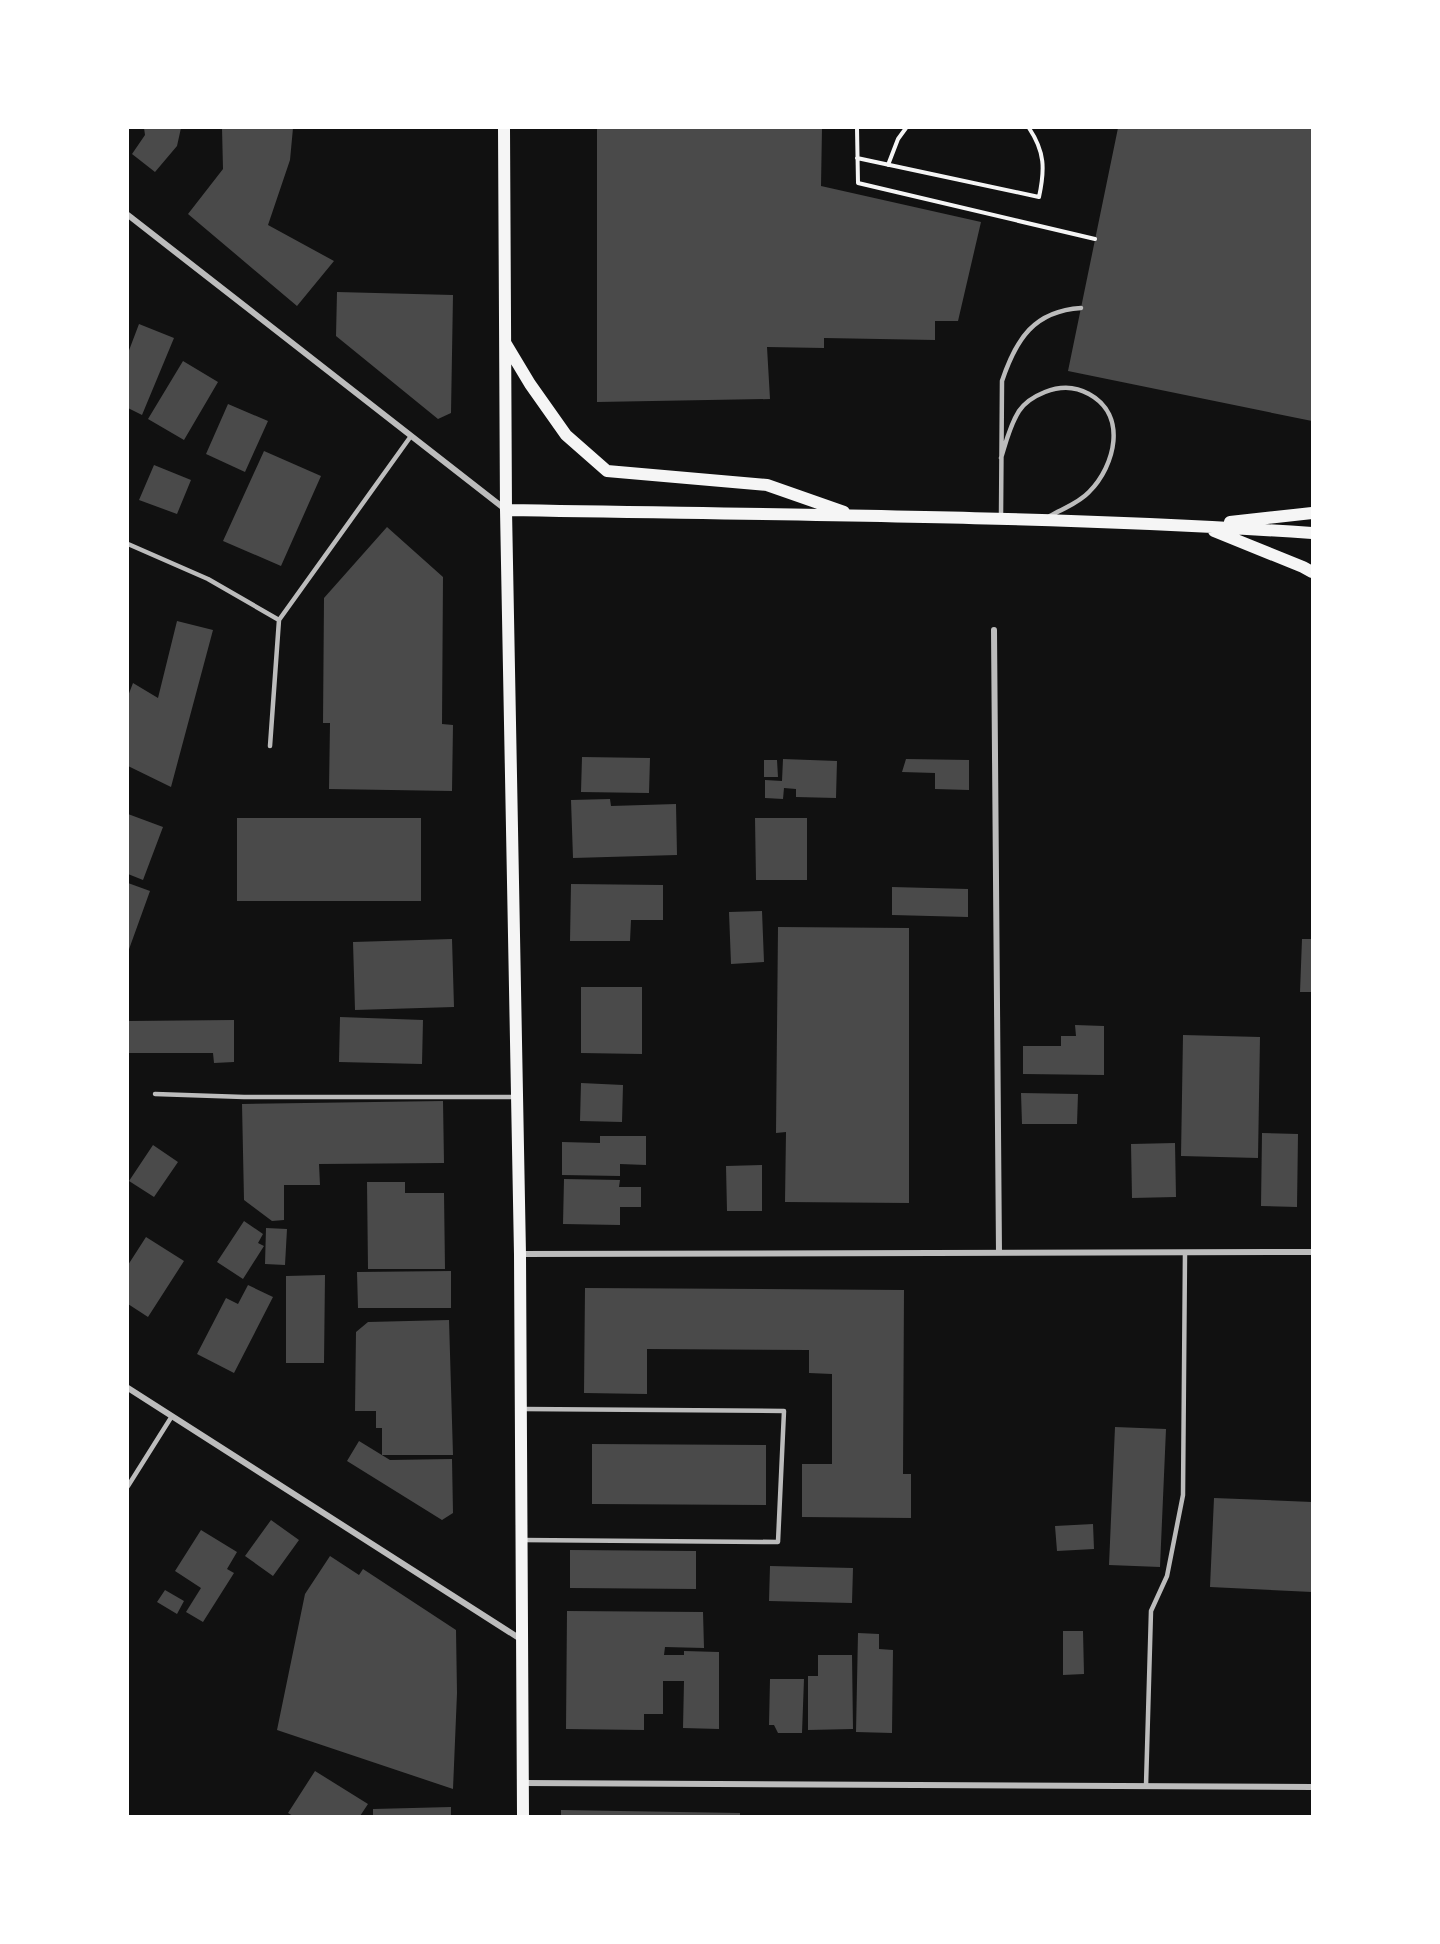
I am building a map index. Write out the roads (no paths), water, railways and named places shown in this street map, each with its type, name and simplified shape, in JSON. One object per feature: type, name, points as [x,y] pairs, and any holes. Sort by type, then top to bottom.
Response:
[{"type":"main road","points":[[504,128],[506,510],[520,1254],[523,1816]]},
{"type":"main road","points":[[505,342],[530,384],[566,435],[607,471],[767,485],[857,517]]},
{"type":"main road","points":[[506,510],[1043,521],[1202,526],[1312,533]]},
{"type":"main road","points":[[1202,526],[1312,513]]},
{"type":"main road","points":[[1202,526],[1312,572]]},
{"type":"street","points":[[128,215],[506,510]]},
{"type":"street","points":[[994,630],[999,1253]]},
{"type":"street","points":[[520,1254],[1312,1252]]},
{"type":"street","points":[[128,1388],[522,1640]]},
{"type":"street","points":[[523,1782],[1312,1787]]},
{"type":"lane","points":[[1000,520],[1002,381],[1008,362],[1028,330],[1042,319],[1057,311],[1081,308]]},
{"type":"lane","points":[[1001,458],[1010,430],[1020,410],[1035,396],[1055,388],[1079,388],[1098,399],[1110,415],[1115,436],[1113,452],[1103,476],[1088,494],[1043,521]]},
{"type":"lane","points":[[270,746],[279,620],[411,436]]},
{"type":"lane","points":[[128,544],[208,579],[279,620]]},
{"type":"lane","points":[[155,1094],[243,1097],[517,1097]]},
{"type":"lane","points":[[1146,1786],[1151,1611],[1167,1576],[1183,1495],[1185,1252]]},
{"type":"lane","points":[[520,1409],[784,1411],[778,1542],[522,1540]]},
{"type":"lane","points":[[128,1486],[172,1416]]}]
